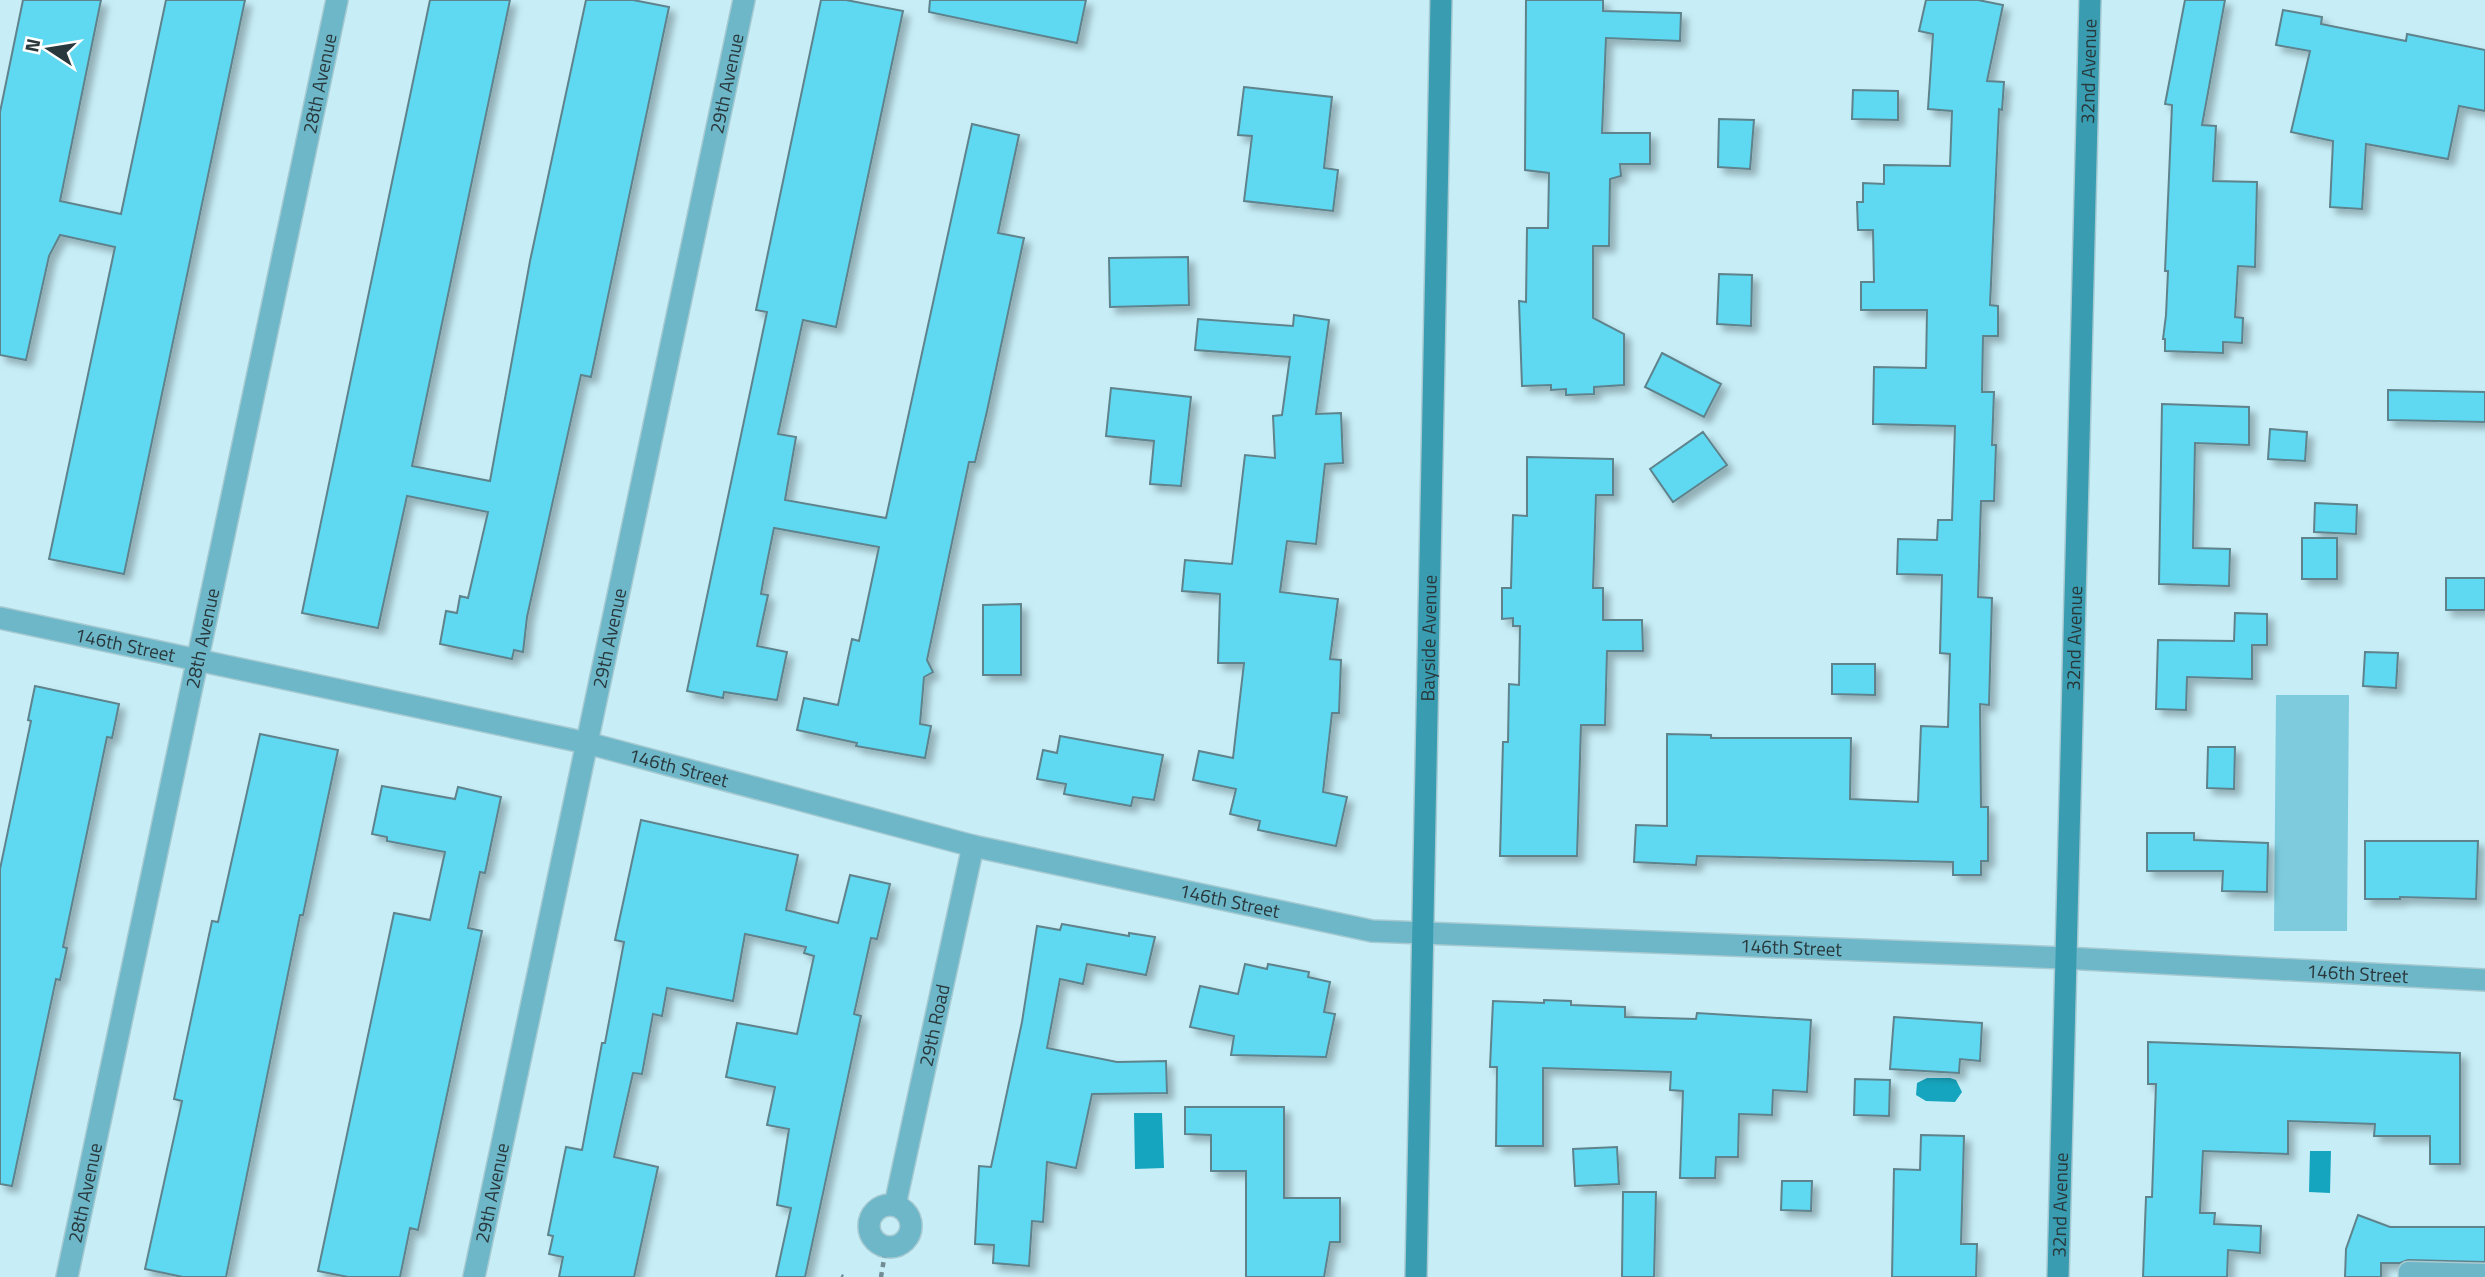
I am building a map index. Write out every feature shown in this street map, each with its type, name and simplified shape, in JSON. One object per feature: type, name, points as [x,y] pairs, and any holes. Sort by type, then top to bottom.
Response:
[{"type":"street","name":"28th Avenue","points":[[67,1277],[337,0]]},
{"type":"street","name":"29th Avenue","points":[[474,1277],[744,0]]},
{"type":"street","name":"Bayside Avenue","points":[[1416,1277],[1441,0]]},
{"type":"street","name":"32nd Avenue","points":[[2058,1277],[2090,0]]},
{"type":"street","name":"146th Street","points":[[0,618],[587,743],[973,846],[1372,932],[2066,958],[2485,980]]},
{"type":"street","name":"29th Road","points":[[895,1205],[973,846]]},
{"type":"street","points":[[895,1205],[906,1213],[911,1226],[906,1240],[886,1247],[874,1240],[870,1221],[883,1206],[895,1205]]},
{"type":"lane","points":[[2408,1277],[2408,1271],[2485,1273]]},
{"type":"path","points":[[881,1277],[886,1247]]},
{"type":"shaded area","points":[[2276,695],[2349,695],[2347,931],[2274,931]]},
{"type":"shaded area","points":[[1927,1078],[1956,1080],[1962,1092],[1955,1102],[1926,1101],[1916,1095],[1917,1083]]},
{"type":"shaded area","points":[[1134,1113],[1162,1113],[1164,1168],[1135,1169]]},
{"type":"shaded area","points":[[2310,1151],[2331,1151],[2330,1193],[2309,1192]]},
{"type":"building","points":[[23,0],[101,0],[60,201],[121,214],[166,0],[245,0],[124,574],[49,559],[115,247],[60,235],[49,256],[26,360],[0,355],[0,112]]},
{"type":"building","points":[[430,0],[510,0],[412,466],[490,481],[530,261],[586,0],[633,0],[669,7],[591,377],[581,375],[527,617],[523,652],[514,650],[512,659],[440,644],[446,611],[457,613],[460,596],[468,598],[488,512],[407,496],[378,628],[302,613]]},
{"type":"building","points":[[821,0],[846,0],[903,11],[836,327],[803,320],[778,434],[796,437],[785,500],[886,518],[972,124],[1019,135],[998,233],[1024,238],[975,462],[969,462],[927,660],[933,672],[924,677],[920,724],[931,726],[925,758],[856,746],[857,743],[797,730],[804,698],[838,705],[852,639],[859,641],[879,547],[774,528],[761,594],[768,595],[757,646],[787,652],[777,700],[724,692],[723,698],[687,691],[767,312],[756,310]]},
{"type":"building","points":[[930,0],[1086,0],[1077,43],[929,12]]},
{"type":"building","points":[[1526,0],[1603,0],[1603,11],[1681,13],[1680,41],[1606,38],[1602,133],[1650,133],[1650,164],[1620,164],[1621,176],[1610,179],[1609,246],[1593,246],[1593,318],[1624,334],[1624,385],[1594,387],[1594,394],[1566,395],[1566,389],[1551,390],[1551,385],[1522,386],[1519,301],[1526,302],[1527,228],[1548,228],[1549,173],[1525,170]]},
{"type":"building","points":[[1926,0],[1978,0],[2003,5],[1987,81],[2004,82],[2002,110],[1999,109],[1990,305],[1998,306],[1998,336],[1983,336],[1982,392],[1994,392],[1992,445],[1996,445],[1994,501],[1981,501],[1978,597],[1992,598],[1989,705],[1980,704],[1981,807],[1988,807],[1988,861],[1981,861],[1981,875],[1953,875],[1953,862],[1697,856],[1696,865],[1634,862],[1636,825],[1667,826],[1667,734],[1711,735],[1711,738],[1851,738],[1850,799],[1918,802],[1921,726],[1948,727],[1950,654],[1940,653],[1942,575],[1897,574],[1898,539],[1937,540],[1938,520],[1952,520],[1955,426],[1873,424],[1874,367],[1926,368],[1927,310],[1861,310],[1861,282],[1874,282],[1873,230],[1858,230],[1857,202],[1863,202],[1863,183],[1884,184],[1884,165],[1950,166],[1952,111],[1928,109],[1933,34],[1919,31]]},
{"type":"building","points":[[2185,0],[2225,0],[2202,125],[2216,126],[2213,181],[2257,182],[2255,267],[2238,266],[2235,317],[2243,318],[2242,343],[2223,342],[2223,353],[2165,351],[2163,339],[2168,271],[2165,271],[2172,105],[2165,104]]},
{"type":"building","points":[[2283,10],[2322,17],[2321,24],[2406,41],[2407,34],[2485,50],[2485,111],[2459,106],[2448,159],[2366,144],[2362,209],[2330,207],[2333,141],[2291,132],[2310,51],[2276,45]]},
{"type":"building","points":[[1244,87],[1332,97],[1324,168],[1338,170],[1333,211],[1244,201],[1252,136],[1238,135]]},
{"type":"building","points":[[1853,90],[1898,91],[1898,120],[1852,119]]},
{"type":"building","points":[[1719,119],[1754,120],[1750,169],[1718,167]]},
{"type":"building","points":[[1188,257],[1189,305],[1110,307],[1109,258]]},
{"type":"building","points":[[1719,274],[1752,275],[1751,326],[1717,324]]},
{"type":"building","points":[[1294,315],[1329,320],[1316,414],[1341,413],[1343,463],[1325,464],[1316,544],[1287,541],[1280,592],[1338,599],[1330,659],[1341,660],[1339,713],[1332,713],[1323,792],[1347,797],[1336,846],[1258,830],[1260,821],[1230,814],[1236,789],[1193,780],[1199,751],[1233,758],[1244,663],[1218,663],[1220,594],[1182,591],[1185,560],[1232,564],[1245,455],[1275,458],[1273,416],[1282,415],[1290,357],[1195,350],[1198,319],[1293,326]]},
{"type":"building","points":[[1662,353],[1721,384],[1704,417],[1645,387]]},
{"type":"building","points":[[1111,388],[1191,397],[1181,486],[1150,484],[1154,441],[1106,436]]},
{"type":"building","points":[[2388,390],[2485,392],[2485,422],[2388,420]]},
{"type":"building","points":[[2162,404],[2249,407],[2249,445],[2195,443],[2193,548],[2230,549],[2229,586],[2159,584]]},
{"type":"building","points":[[2270,429],[2307,432],[2305,461],[2268,459]]},
{"type":"building","points":[[1703,432],[1727,465],[1673,502],[1650,469]]},
{"type":"building","points":[[1527,457],[1613,459],[1613,495],[1596,495],[1593,588],[1603,588],[1603,620],[1642,620],[1643,651],[1607,651],[1605,725],[1581,725],[1577,856],[1500,856],[1503,742],[1508,742],[1509,684],[1519,685],[1520,626],[1513,626],[1513,618],[1502,619],[1502,588],[1511,588],[1513,515],[1527,516]]},
{"type":"building","points":[[2315,503],[2357,505],[2356,534],[2314,532]]},
{"type":"building","points":[[2302,538],[2337,538],[2337,579],[2302,579]]},
{"type":"building","points":[[2446,578],[2485,578],[2485,610],[2446,610]]},
{"type":"building","points":[[1021,604],[1021,675],[983,675],[983,605]]},
{"type":"building","points":[[2235,613],[2267,614],[2267,645],[2252,645],[2252,679],[2187,677],[2186,710],[2156,709],[2158,640],[2234,641]]},
{"type":"building","points":[[2365,652],[2398,653],[2396,688],[2363,686]]},
{"type":"building","points":[[1832,664],[1875,664],[1875,695],[1832,694]]},
{"type":"building","points":[[35,686],[119,704],[112,738],[107,737],[63,947],[67,948],[60,980],[56,979],[12,1186],[0,1184],[0,869],[31,721],[28,720]]},
{"type":"building","points":[[260,734],[338,750],[303,915],[300,915],[226,1277],[183,1277],[145,1269],[182,1101],[174,1099],[212,921],[218,922]]},
{"type":"building","points":[[1060,736],[1163,755],[1154,800],[1133,797],[1131,806],[1064,794],[1066,784],[1037,779],[1043,750],[1057,753]]},
{"type":"building","points":[[2208,747],[2235,747],[2234,789],[2207,788]]},
{"type":"building","points":[[382,786],[455,799],[458,787],[501,797],[485,873],[480,872],[468,928],[482,931],[418,1230],[410,1228],[400,1277],[348,1277],[318,1271],[394,913],[430,920],[445,852],[387,841],[387,837],[372,834]]},
{"type":"building","points":[[641,820],[798,855],[786,910],[838,923],[850,875],[890,884],[877,939],[871,938],[854,1014],[861,1016],[805,1277],[776,1277],[791,1208],[777,1205],[789,1129],[767,1125],[775,1087],[726,1077],[737,1023],[797,1034],[814,956],[804,953],[806,947],[745,934],[733,1001],[667,988],[662,1016],[653,1014],[642,1074],[633,1073],[614,1157],[658,1167],[634,1277],[559,1277],[563,1257],[549,1254],[553,1236],[548,1235],[566,1147],[582,1150],[602,1043],[605,1043],[624,942],[615,940]]},
{"type":"building","points":[[2147,833],[2194,833],[2194,840],[2268,843],[2267,892],[2222,891],[2223,871],[2147,871]]},
{"type":"building","points":[[2365,841],[2478,841],[2476,899],[2365,899]]},
{"type":"building","points":[[1062,924],[1129,936],[1129,933],[1155,937],[1146,975],[1087,964],[1083,984],[1060,979],[1047,1048],[1117,1062],[1166,1061],[1167,1093],[1092,1094],[1076,1168],[1047,1162],[1043,1222],[1032,1221],[1029,1266],[993,1263],[994,1245],[975,1244],[979,1166],[991,1167],[1022,1022],[1037,926],[1060,930]]},
{"type":"building","points":[[1245,964],[1267,969],[1268,964],[1309,972],[1308,977],[1330,982],[1324,1012],[1335,1014],[1326,1057],[1231,1055],[1234,1036],[1190,1027],[1200,986],[1238,994]]},
{"type":"building","points":[[1544,1000],[1571,1001],[1571,1005],[1625,1007],[1625,1017],[1696,1019],[1697,1013],[1811,1020],[1807,1092],[1773,1090],[1772,1115],[1739,1114],[1738,1157],[1716,1157],[1715,1178],[1680,1178],[1683,1091],[1670,1090],[1671,1072],[1543,1068],[1543,1146],[1496,1146],[1497,1067],[1490,1067],[1493,1001],[1544,1003]]},
{"type":"building","points":[[1894,1017],[1982,1023],[1980,1061],[1960,1059],[1959,1073],[1890,1069]]},
{"type":"building","points":[[2148,1042],[2460,1053],[2460,1164],[2430,1164],[2430,1136],[2374,1136],[2375,1124],[2288,1121],[2288,1154],[2203,1151],[2200,1213],[2215,1213],[2214,1224],[2261,1226],[2260,1253],[2228,1250],[2227,1277],[2143,1277],[2146,1197],[2152,1197],[2156,1084],[2148,1084]]},
{"type":"building","points":[[1855,1079],[1890,1080],[1889,1116],[1854,1115]]},
{"type":"building","points":[[1185,1107],[1284,1107],[1284,1198],[1340,1198],[1340,1242],[1330,1242],[1324,1277],[1246,1277],[1246,1171],[1211,1171],[1211,1135],[1185,1134]]},
{"type":"building","points":[[1921,1135],[1964,1136],[1961,1244],[1977,1244],[1976,1277],[1892,1277],[1894,1169],[1920,1170]]},
{"type":"building","points":[[1617,1147],[1619,1184],[1575,1186],[1573,1149]]},
{"type":"building","points":[[1782,1181],[1812,1181],[1811,1211],[1781,1210]]},
{"type":"building","points":[[1623,1192],[1656,1192],[1654,1277],[1622,1277]]},
{"type":"building","points":[[2358,1215],[2390,1227],[2485,1227],[2485,1262],[2408,1260],[2381,1263],[2381,1277],[2345,1277],[2346,1249]]}]
